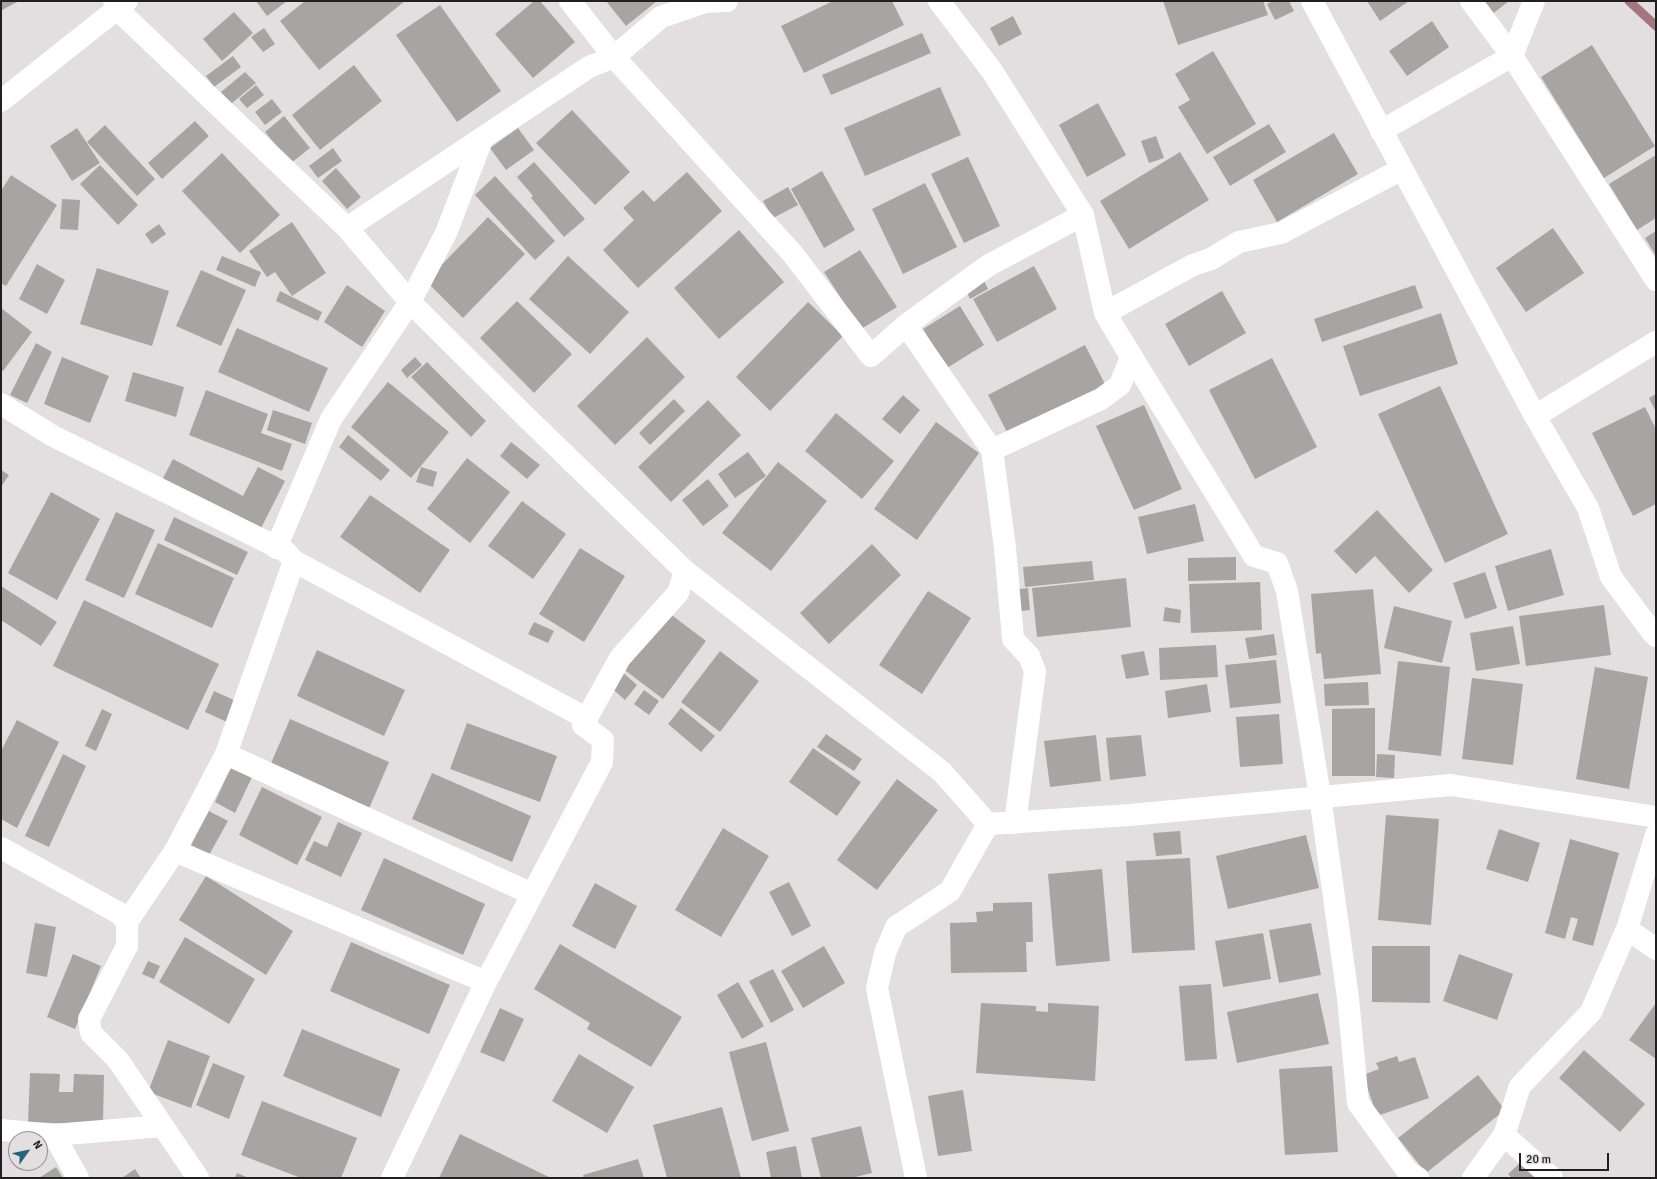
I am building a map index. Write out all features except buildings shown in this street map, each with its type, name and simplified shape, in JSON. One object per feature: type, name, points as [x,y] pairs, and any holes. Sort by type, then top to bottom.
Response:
[{"type":"street","points":[[570,1],[614,57],[792,252],[871,356],[906,325],[989,265],[1083,215]]},
{"type":"street","points":[[347,228],[589,67],[614,57],[661,17],[705,2],[727,1]]},
{"type":"street","points":[[939,1],[992,71],[1083,215],[1105,313],[1131,357],[1120,385],[1101,399],[992,450]]},
{"type":"street","points":[[1312,1],[1535,416],[1588,508],[1611,576],[1656,636]]},
{"type":"street","points":[[1471,1],[1512,56],[1656,280]]},
{"type":"street","points":[[1381,131],[1512,56],[1534,1]]},
{"type":"street","points":[[1,101],[120,4],[347,228],[410,302],[524,415],[686,571],[942,772],[988,824]]},
{"type":"street","points":[[276,548],[331,419],[410,302],[446,233],[483,137]]},
{"type":"street","points":[[1105,313],[1193,265],[1211,259],[1239,242],[1282,232],[1402,169]]},
{"type":"street","points":[[1105,313],[1254,556],[1276,563],[1287,591],[1320,796],[1348,998],[1358,1103],[1408,1172],[1418,1178]]},
{"type":"street","points":[[906,325],[992,450],[1005,548],[1013,639],[1029,656],[1035,671],[1015,823]]},
{"type":"street","points":[[1535,416],[1656,342]]},
{"type":"street","points":[[1,404],[53,436],[276,548],[285,551],[294,561],[582,716],[583,724],[603,740],[602,762],[486,982],[392,1178]]},
{"type":"street","points":[[198,1178],[118,1060],[91,1033],[89,1019],[127,946],[127,922],[175,851],[226,754],[294,561]]},
{"type":"street","points":[[583,724],[620,658],[678,593],[686,571]]},
{"type":"street","points":[[226,754],[532,894]]},
{"type":"street","points":[[988,824],[1130,815],[1320,796],[1451,785],[1656,817]]},
{"type":"street","points":[[901,1178],[914,1169],[877,988],[885,953],[896,927],[950,891],[988,824]]},
{"type":"street","points":[[1473,1178],[1504,1135],[1520,1086],[1591,1012],[1627,929],[1656,835]]},
{"type":"street","points":[[1,848],[118,913],[127,922]]},
{"type":"street","points":[[175,851],[486,982]]},
{"type":"street","points":[[1627,929],[1656,949]]},
{"type":"street","points":[[1,1130],[54,1134],[162,1126]]},
{"type":"street","points":[[54,1134],[78,1178]]},
{"type":"street","points":[[1504,1135],[1552,1178]]},
{"type":"waterway","points":[[1629,1],[1656,26]]}]
